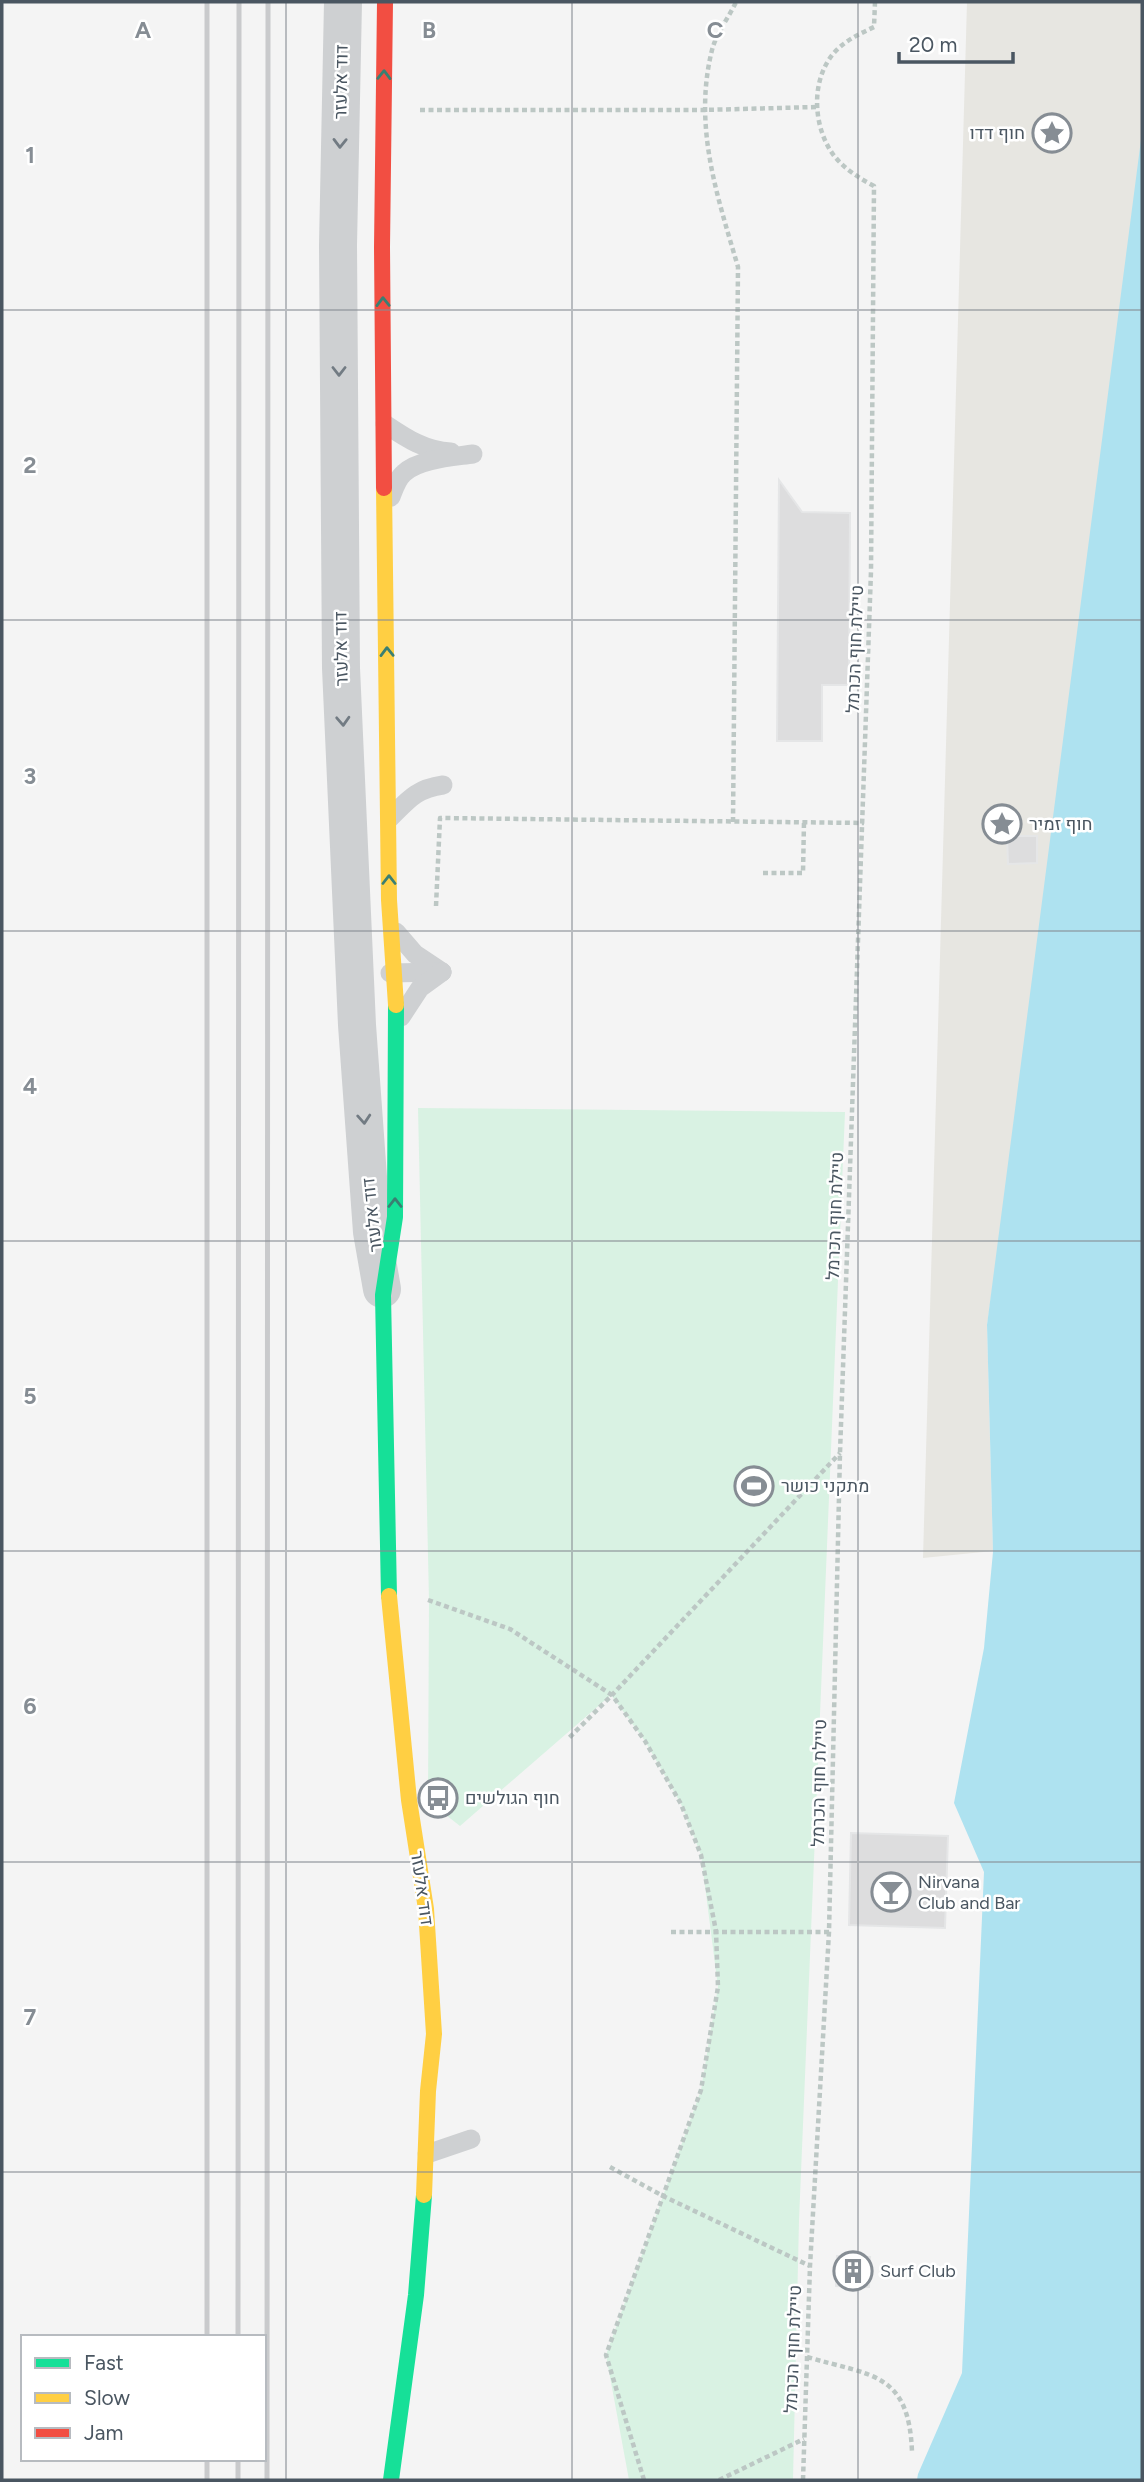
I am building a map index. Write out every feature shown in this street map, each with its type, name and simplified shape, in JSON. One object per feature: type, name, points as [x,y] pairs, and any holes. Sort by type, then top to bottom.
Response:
[{"type":"street","name":"דוד אלעזר","points":[[343,2],[338,244],[341,654],[352,917],[372,1232],[383,1295],[389,1599],[409,1800],[426,1909],[434,2034],[416,2295],[391,2480]]},
{"type":"street","name":"דוד אלעזר","points":[[383,1295],[395,1217],[396,1023],[395,972],[390,925],[383,514],[385,2]]},
{"type":"lane","points":[[383,514],[397,481],[405,471],[438,458],[473,454],[438,452],[420,446],[385,424]]},
{"type":"lane","points":[[389,818],[413,795],[426,788],[443,785]]},
{"type":"lane","points":[[352,917],[360,940],[379,962],[395,972]]},
{"type":"lane","points":[[390,925],[415,954],[442,972]]},
{"type":"lane","points":[[360,1069],[369,998],[379,980],[395,972],[442,972]]},
{"type":"lane","points":[[396,1023],[420,988],[442,972]]},
{"type":"lane","points":[[427,2154],[471,2139]]},
{"type":"path","points":[[733,821],[738,267],[713,182],[704,110],[713,48],[736,2]]},
{"type":"path","name":"טיילת חוף הכרמל","points":[[803,2480],[810,2266],[829,1933],[840,1453],[864,823],[873,485],[874,186],[853,175],[834,156],[823,134],[816,107],[821,77],[832,55],[851,38],[874,27],[875,2]]},
{"type":"path","points":[[384,110],[704,110],[816,107]]},
{"type":"path","points":[[436,906],[440,818],[864,823]]},
{"type":"path","points":[[763,873],[803,873],[804,822]]},
{"type":"path","points":[[568,1739],[840,1453]]},
{"type":"path","points":[[389,1599],[429,1600],[510,1629],[612,1695],[645,1741],[681,1804],[701,1855],[716,1931],[718,1987],[701,2090],[606,2355],[644,2480]]},
{"type":"path","points":[[671,1932],[829,1933]]},
{"type":"path","points":[[610,2167],[663,2196],[810,2266]]},
{"type":"path","points":[[807,2357],[883,2379],[900,2398],[908,2413],[912,2452]]},
{"type":"path","points":[[719,2480],[804,2439]]},
{"type":"green space","points":[[418,1108],[845,1112],[799,2221],[793,2480],[629,2480],[606,2355],[701,2090],[718,1987],[701,1855],[681,1804],[645,1741],[611,1695],[460,1826],[428,1801],[429,1600]]},
{"type":"sand","name":"חוף זמיר","points":[[967,2],[1142,2],[1142,264],[987,1325],[993,1551],[923,1558]]},
{"type":"water","points":[[1142,132],[1142,2480],[917,2480],[962,2373],[984,1872],[954,1803],[984,1648],[993,1552],[987,1325]]},
{"type":"building","points":[[779,480],[802,512],[850,513],[849,685],[822,685],[822,741],[777,741]]},
{"type":"building","points":[[1007,836],[1037,836],[1037,863],[1008,864]]},
{"type":"building","points":[[851,1833],[948,1836],[945,1928],[849,1925]]},
{"type":"building","name":"Surf Club","points":[[837,2256],[870,2257],[869,2287],[836,2286]]},
{"type":"railway","points":[[207,2],[207,2335]]},
{"type":"railway","points":[[238,2335],[239,2]]},
{"type":"railway","points":[[267,2480],[268,2]]},
{"type":"railway","points":[[207,2461],[207,2480]]},
{"type":"railway","points":[[238,2461],[238,2480]]},
{"type":"traffic: fast","points":[[389,1596],[383,1295],[395,1217],[396,1005]]},
{"type":"traffic: fast","points":[[391,2480],[416,2295],[424,2195]]},
{"type":"traffic: slow","points":[[384,488],[389,900],[396,1005]]},
{"type":"traffic: slow","points":[[389,1596],[409,1800],[426,1909],[434,2034],[428,2091],[424,2195]]},
{"type":"traffic: jam","points":[[384,488],[382,247],[385,2]]},
{"type":"place","name":"חוף דדו","points":[[1052,133]]},
{"type":"place","name":"חוף זמיר","points":[[1002,824]]},
{"type":"place","name":"מתקני כושר","points":[[754,1486]]},
{"type":"place","name":"חוף הגולשים","points":[[438,1798]]},
{"type":"place","name":"Nirvana Club and Bar","points":[[891,1892]]},
{"type":"place","name":"Surf Club","points":[[853,2271]]}]
